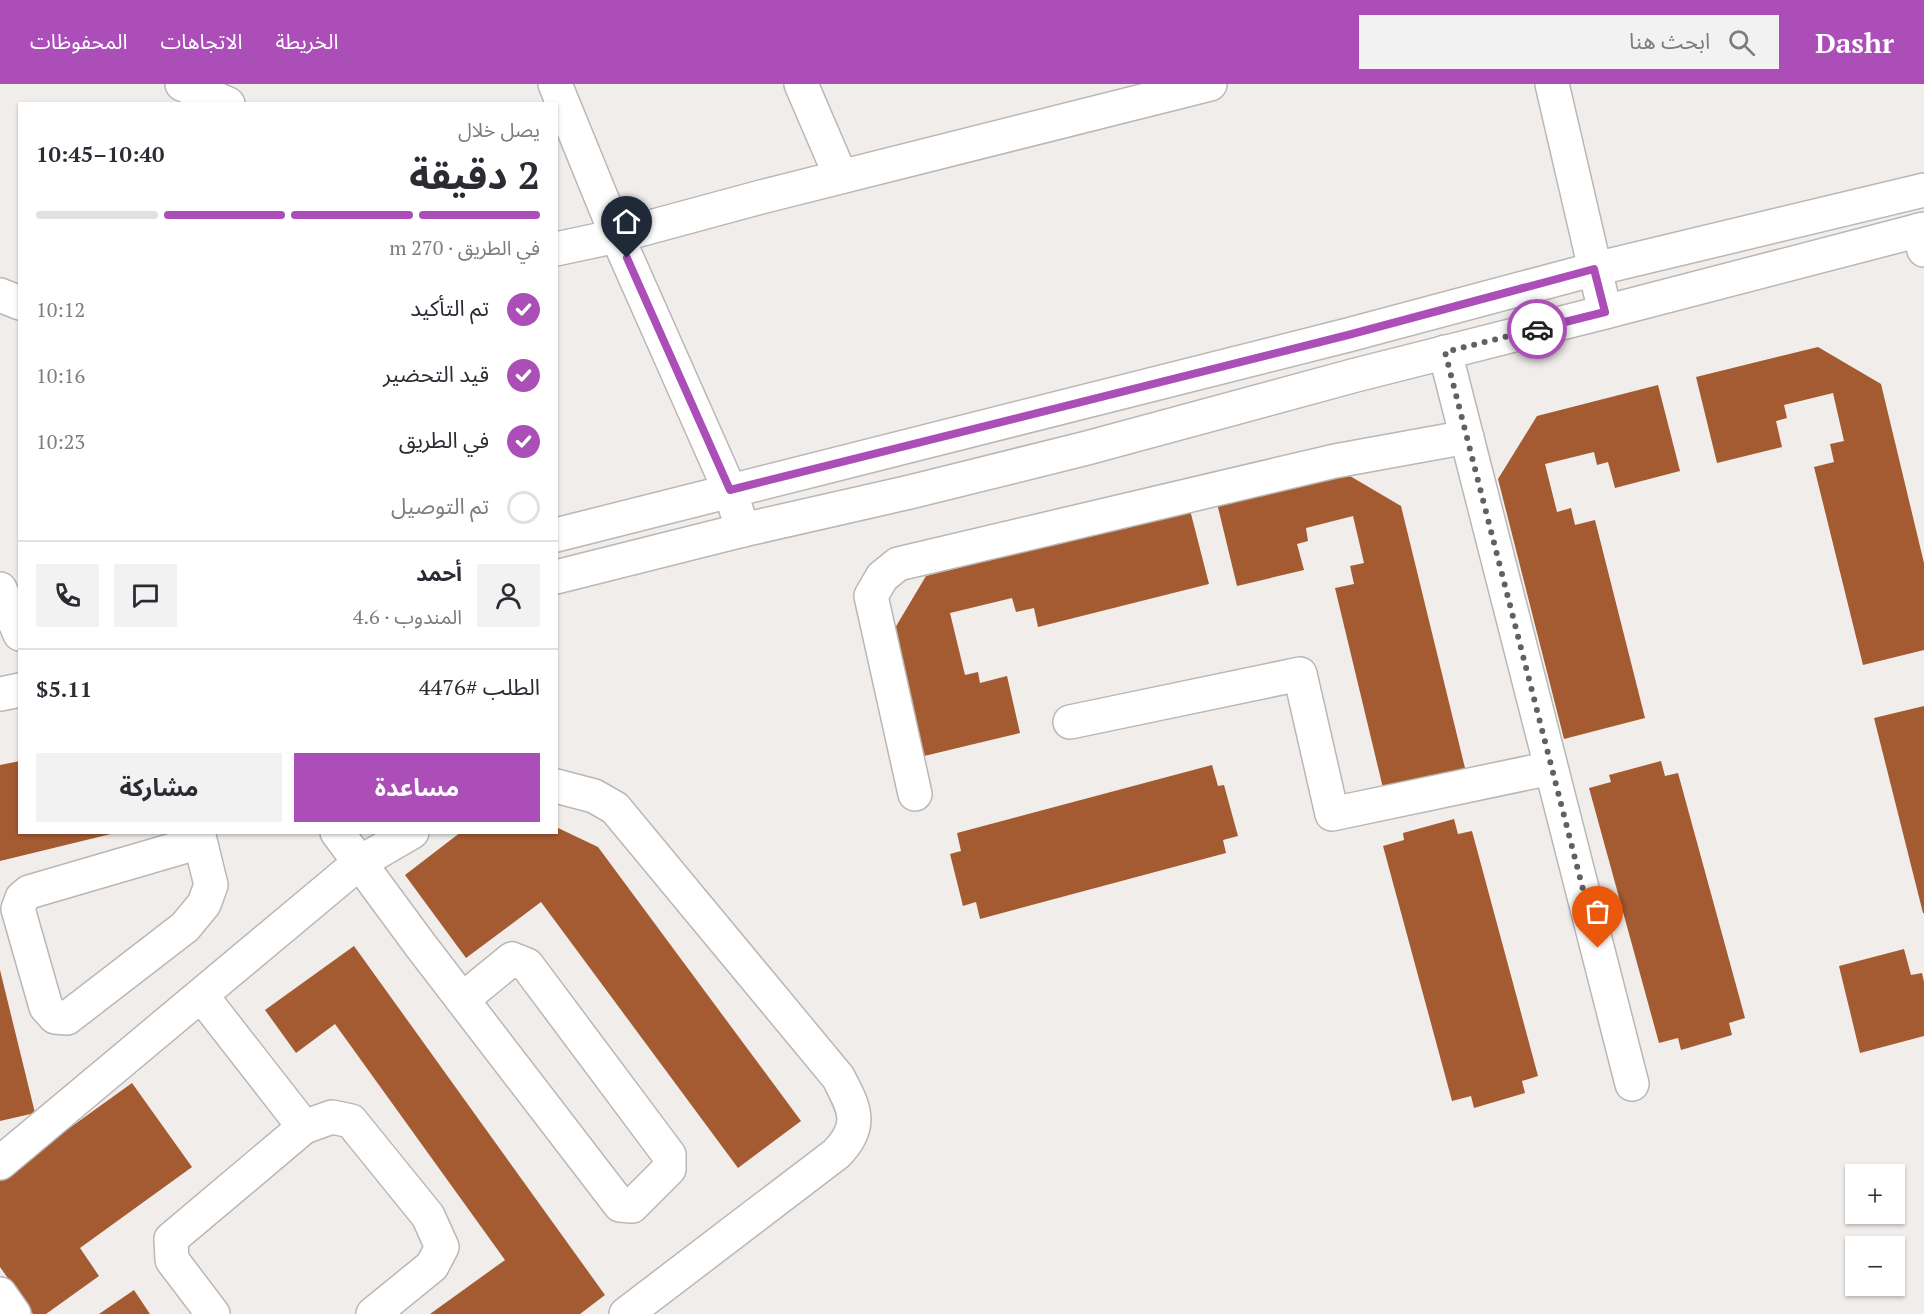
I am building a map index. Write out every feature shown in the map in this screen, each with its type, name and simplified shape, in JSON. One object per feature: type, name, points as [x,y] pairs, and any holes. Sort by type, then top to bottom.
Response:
[{"type":"street","points":[[182,84],[223,102]]},
{"type":"street","points":[[555,84],[617,236],[730,490],[743,530]]},
{"type":"street","points":[[801,84],[841,177]]},
{"type":"street","points":[[558,249],[617,236],[1210,84]]},
{"type":"street","points":[[1552,84],[1605,312]]},
{"type":"street","points":[[558,534],[1348,335],[1594,269],[1924,190]]},
{"type":"street","points":[[558,576],[743,530],[910,492],[1445,352],[1922,236]]},
{"type":"street","points":[[0,295],[18,302]]},
{"type":"street","points":[[1348,335],[1356,375]]},
{"type":"street","points":[[1445,352],[1632,1084]]},
{"type":"street","points":[[915,794],[870,596],[882,577],[898,564],[1335,461],[1467,437]]},
{"type":"street","points":[[0,589],[18,630]]},
{"type":"street","points":[[1070,722],[1300,674],[1332,814],[1551,768]]},
{"type":"street","points":[[0,694],[18,690]]},
{"type":"street","points":[[558,787],[594,796],[615,808],[838,1077],[851,1102],[854,1124],[849,1141],[836,1154],[626,1314]]},
{"type":"street","points":[[338,834],[359,863],[620,1205],[632,1206],[669,1169],[669,1155],[527,965],[512,959],[463,999]]},
{"type":"street","points":[[0,1163],[359,863],[409,834]]},
{"type":"street","points":[[199,837],[211,885],[204,904],[185,927],[66,1018],[55,1017],[46,1007],[18,909],[22,898],[29,892],[199,837]]},
{"type":"street","points":[[201,995],[304,1127]]},
{"type":"street","points":[[213,1314],[172,1260],[171,1239],[304,1127],[332,1117],[351,1121],[428,1216],[442,1247],[432,1266],[373,1314]]},
{"type":"street","points":[[0,1294],[14,1314]]},
{"type":"building","points":[[1818,347],[1881,384],[1924,563],[1924,650],[1863,665],[1814,467],[1834,462],[1830,444],[1844,441],[1833,393],[1784,405],[1787,418],[1776,421],[1782,447],[1717,463],[1696,377]]},
{"type":"building","points":[[1658,385],[1680,471],[1615,488],[1608,462],[1597,465],[1594,452],[1545,464],[1557,512],[1571,508],[1575,525],[1595,520],[1645,718],[1564,739],[1498,479],[1537,416]]},
{"type":"building","points":[[1338,469],[1401,506],[1465,768],[1383,788],[1335,588],[1354,584],[1350,566],[1364,563],[1353,516],[1306,528],[1308,541],[1297,544],[1304,570],[1237,586],[1216,499]]},
{"type":"building","points":[[1190,510],[1209,584],[1038,627],[1034,608],[1016,612],[1012,598],[950,613],[965,675],[978,672],[980,683],[1007,676],[1020,733],[920,757],[892,633],[926,576]]},
{"type":"building","points":[[1924,706],[1924,913],[1923,913],[1874,718]]},
{"type":"building","points":[[18,761],[18,834],[111,834],[0,861],[0,765]]},
{"type":"building","points":[[1661,761],[1665,776],[1678,773],[1745,1018],[1729,1023],[1732,1035],[1681,1050],[1678,1038],[1659,1043],[1589,788],[1611,782],[1609,775]]},
{"type":"building","points":[[1212,765],[1218,786],[1224,785],[1238,836],[1223,840],[1226,853],[980,919],[976,902],[963,906],[950,854],[961,851],[957,833]]},
{"type":"building","points":[[1454,819],[1458,834],[1472,831],[1538,1076],[1522,1081],[1525,1093],[1474,1108],[1471,1096],[1452,1101],[1383,846],[1404,840],[1403,833]]},
{"type":"building","points":[[558,828],[598,847],[801,1121],[738,1168],[541,902],[466,958],[405,875],[458,834],[558,834]]},
{"type":"building","points":[[354,946],[605,1295],[580,1314],[430,1314],[505,1260],[335,1024],[296,1053],[265,1010]]},
{"type":"building","points":[[1904,949],[1911,975],[1922,973],[1924,1036],[1860,1053],[1839,966]]},
{"type":"building","points":[[0,970],[35,1113],[0,1121]]},
{"type":"building","points":[[132,1083],[192,1167],[80,1248],[99,1276],[46,1314],[33,1314],[0,1267],[0,1178]]},
{"type":"building","points":[[134,1290],[150,1314],[99,1314]]},
{"type":"way so far","points":[[1537,329],[1445,352],[1598,948]]},
{"type":"route","points":[[627,258],[730,490],[1348,335],[1594,269],[1605,312],[1537,329]]}]
